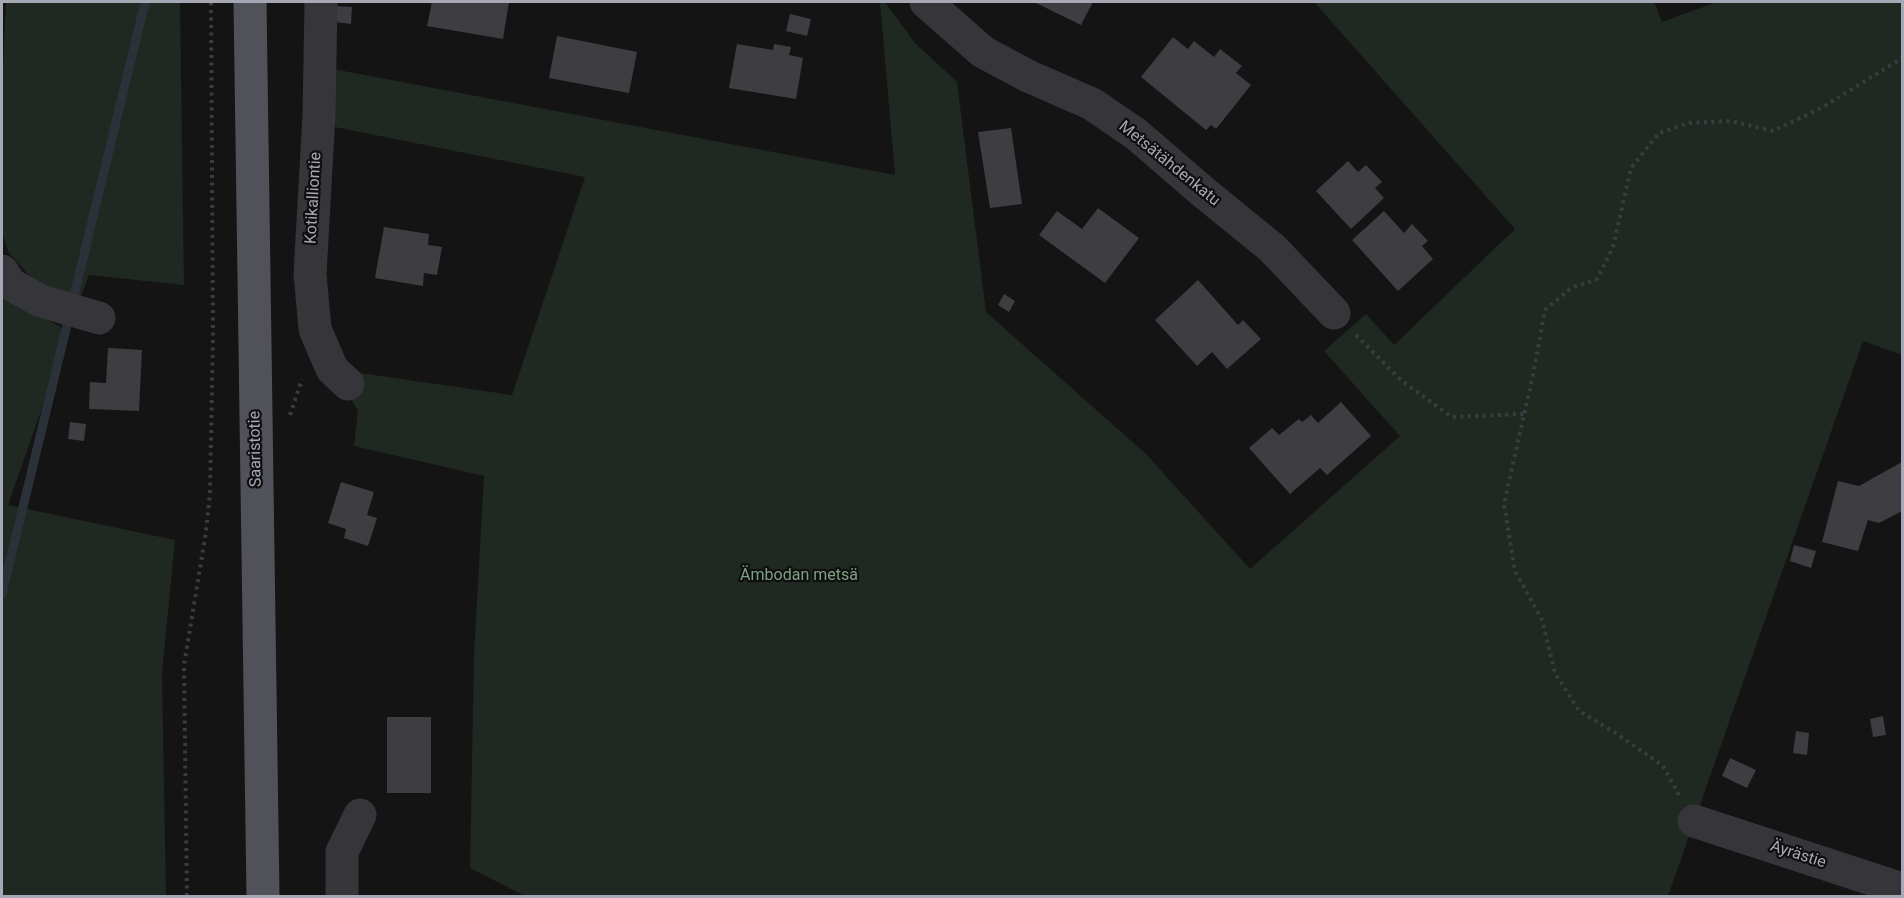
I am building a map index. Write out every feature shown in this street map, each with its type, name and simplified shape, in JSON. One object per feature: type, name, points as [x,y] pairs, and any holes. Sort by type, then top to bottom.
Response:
[{"type":"main road","name":"Saaristotie","points":[[250,2],[263,897]]},
{"type":"street","name":"Kotikalliontie","points":[[321,2],[319,115],[310,274],[315,329],[332,369],[348,384]]},
{"type":"street","name":"Metsätähdenkatu","points":[[926,2],[983,52],[1028,76],[1092,104],[1136,134],[1272,248],[1335,313]]},
{"type":"street","points":[[2,271],[10,284],[41,302],[99,318]]},
{"type":"street","points":[[342,897],[342,852],[360,815]]},
{"type":"street","name":"Äyrästie","points":[[1694,822],[1902,889]]},
{"type":"path","points":[[187,897],[184,665],[206,532],[210,493],[213,336],[211,2]]},
{"type":"path","points":[[1694,822],[1663,766],[1579,711],[1555,673],[1542,620],[1515,571],[1504,504],[1545,310],[1571,288],[1597,279],[1613,247],[1631,168],[1659,133],[1689,123],[1731,121],[1773,131],[1823,107],[1902,58]]},
{"type":"path","points":[[1335,313],[1402,381],[1452,417],[1524,414]]},
{"type":"green space","points":[[6,2],[180,2],[184,285],[89,275],[80,299],[35,282],[9,253],[2,233],[2,86]]},
{"type":"green space","name":"Ämbodan metsä","points":[[880,2],[885,2],[915,43],[957,82],[986,312],[1147,455],[1250,569],[1400,436],[1324,351],[1366,314],[1394,345],[1515,229],[1314,2],[1654,2],[1662,22],[1717,2],[1902,2],[1902,355],[1863,341],[1668,896],[525,896],[470,868],[474,653],[484,476],[354,446],[358,411],[333,369],[512,395],[585,177],[330,126],[333,69],[895,175]]},
{"type":"green space","points":[[2,298],[69,331],[8,505],[175,540],[162,672],[166,896],[2,896]]},
{"type":"building","points":[[432,2],[509,2],[503,39],[427,26]]},
{"type":"building","points":[[1034,2],[1093,2],[1081,25]]},
{"type":"building","points":[[336,6],[352,7],[351,24],[335,22]]},
{"type":"building","points":[[790,14],[811,19],[807,36],[786,31]]},
{"type":"building","points":[[557,36],[637,52],[629,93],[549,78]]},
{"type":"building","points":[[1173,37],[1188,49],[1194,41],[1214,57],[1220,49],[1242,66],[1236,73],[1251,85],[1216,129],[1211,125],[1206,130],[1141,77]]},
{"type":"building","points":[[737,44],[773,50],[774,44],[791,47],[789,55],[803,58],[796,99],[729,88]]},
{"type":"building","points":[[1011,128],[1022,204],[990,208],[978,132]]},
{"type":"building","points":[[1348,161],[1358,172],[1366,165],[1382,182],[1375,188],[1384,198],[1351,229],[1316,191]]},
{"type":"building","points":[[1098,208],[1139,238],[1105,283],[1039,235],[1057,211],[1082,229]]},
{"type":"building","points":[[1384,211],[1404,233],[1412,224],[1428,241],[1422,246],[1433,259],[1398,291],[1352,240]]},
{"type":"building","points":[[384,227],[429,234],[428,245],[442,247],[437,275],[424,273],[423,286],[375,278]]},
{"type":"building","points":[[1198,280],[1238,325],[1243,320],[1261,339],[1227,369],[1212,352],[1197,366],[1155,320]]},
{"type":"building","points":[[1004,294],[1015,301],[1009,312],[998,305]]},
{"type":"building","points":[[108,348],[142,350],[139,411],[89,409],[90,382],[106,383]]},
{"type":"building","points":[[1341,402],[1371,436],[1327,475],[1320,468],[1290,494],[1249,448],[1272,428],[1279,435],[1299,419],[1302,422],[1311,415],[1318,423]]},
{"type":"building","points":[[70,422],[86,424],[84,441],[68,439]]},
{"type":"building","points":[[1902,462],[1902,511],[1879,523],[1868,520],[1858,551],[1822,542],[1838,481],[1859,486]]},
{"type":"building","points":[[341,482],[374,492],[367,515],[377,518],[368,546],[344,538],[346,529],[328,523]]},
{"type":"building","points":[[1794,545],[1816,551],[1811,568],[1790,561]]},
{"type":"building","points":[[1883,716],[1886,735],[1873,737],[1870,719]]},
{"type":"building","points":[[387,717],[431,717],[431,793],[387,793]]},
{"type":"building","points":[[1796,731],[1809,733],[1807,755],[1793,753]]},
{"type":"building","points":[[1730,758],[1756,770],[1747,788],[1722,776]]},
{"type":"waterway","points":[[2,594],[145,2]]}]
